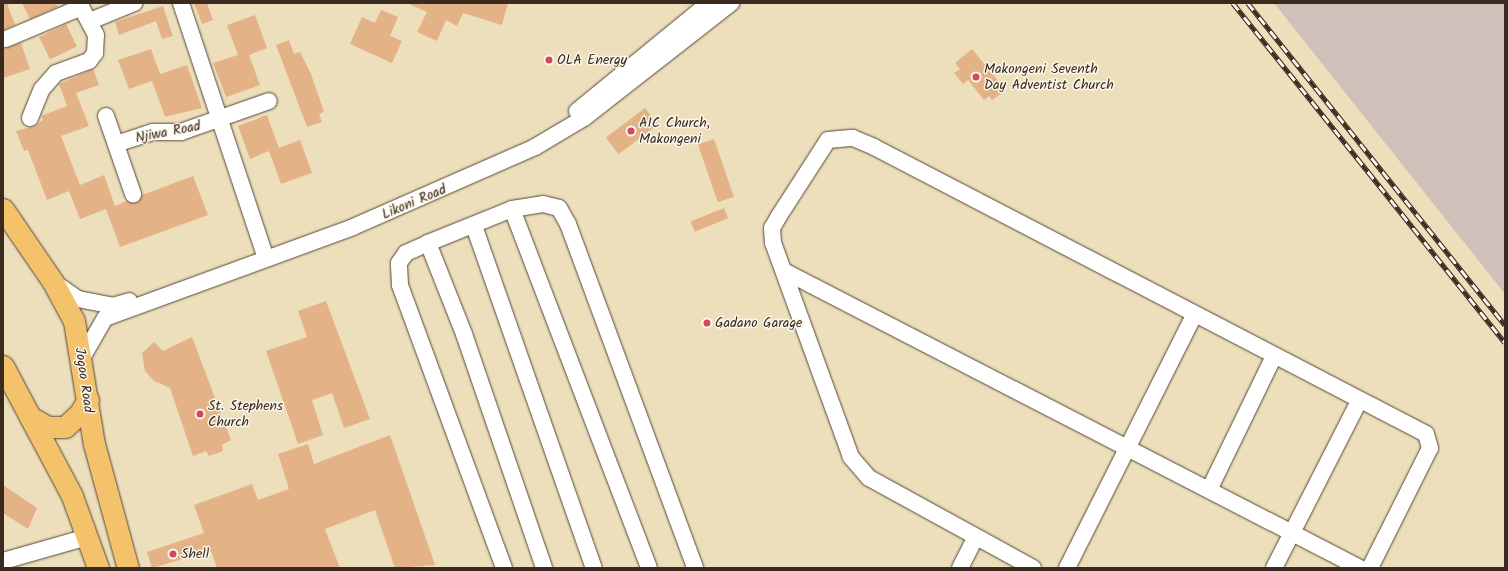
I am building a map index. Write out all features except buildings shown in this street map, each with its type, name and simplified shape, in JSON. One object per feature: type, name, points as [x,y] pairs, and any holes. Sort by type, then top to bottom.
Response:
[{"type":"main road","name":"Jogoo Road","points":[[3,209],[53,282],[74,321],[82,358],[103,486],[128,568]]},
{"type":"main road","points":[[3,241],[30,250]]},
{"type":"main road","points":[[3,366],[69,489],[98,568]]},
{"type":"main road","points":[[30,417],[48,427],[65,427],[80,413],[88,399]]},
{"type":"street","points":[[90,21],[134,3]]},
{"type":"street","points":[[181,3],[264,252]]},
{"type":"street","name":"Likoni Road","points":[[53,282],[78,299],[113,306],[264,252],[447,181],[510,149],[576,111],[709,3]]},
{"type":"street","name":"Likoni Road","points":[[82,358],[105,318],[353,227],[535,147],[584,118],[731,3]]},
{"type":"street","points":[[6,39],[81,5],[90,21],[96,40],[95,53],[89,61],[56,73],[42,89],[30,118]]},
{"type":"street","name":"Njiwa Road","points":[[116,144],[153,132],[181,132],[221,120],[268,102]]},
{"type":"street","name":"Njiwa Road","points":[[106,116],[133,194]]},
{"type":"street","points":[[1033,568],[975,538],[869,478],[857,467],[846,447],[773,243],[772,228],[822,146],[828,140],[842,137],[874,147],[975,197],[1359,401],[1426,434],[1430,440],[1430,448],[1370,568]]},
{"type":"street","points":[[504,568],[400,285],[399,262],[406,253],[512,209],[550,204],[565,216],[694,568]]},
{"type":"street","points":[[512,209],[649,568]]},
{"type":"street","points":[[474,226],[594,568]]},
{"type":"street","points":[[428,243],[464,334],[544,568]]},
{"type":"street","points":[[784,271],[1360,568]]},
{"type":"street","points":[[1067,568],[1129,449],[1195,314]]},
{"type":"street","points":[[1209,490],[1274,356]]},
{"type":"street","points":[[1274,568],[1359,401]]},
{"type":"street","points":[[3,561],[87,537]]},
{"type":"street","points":[[960,568],[975,538]]},
{"type":"shaded area","points":[[1274,3],[1505,3],[1505,294]]},
{"type":"railway","points":[[1233,3],[1505,342]]},
{"type":"railway","points":[[1248,3],[1505,325]]},
{"type":"place","name":"OLA Energy","points":[[549,60]]},
{"type":"place","name":"Makongeni Seventh Day Adventist Church","points":[[976,77]]},
{"type":"place","name":"AIC Church, Makongeni","points":[[631,131]]},
{"type":"place","name":"Gadano Garage","points":[[707,323]]},
{"type":"place","name":"St. Stephens Church","points":[[200,414]]},
{"type":"place","name":"Shell","points":[[173,554]]}]
